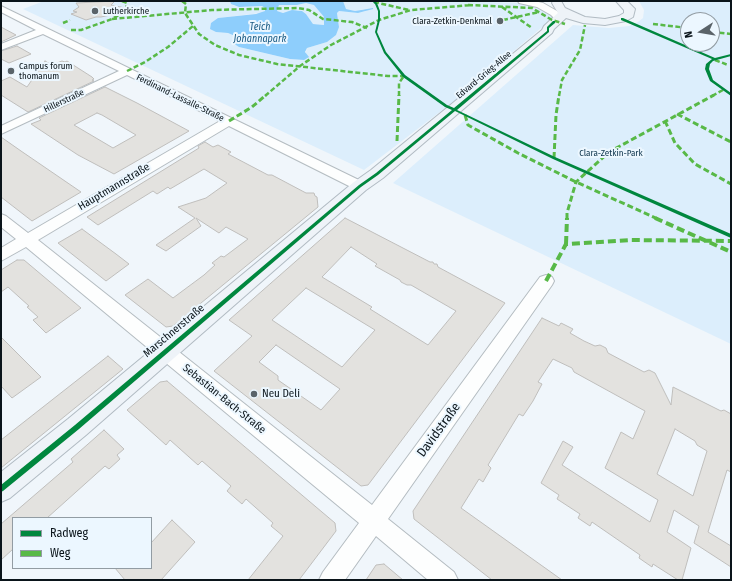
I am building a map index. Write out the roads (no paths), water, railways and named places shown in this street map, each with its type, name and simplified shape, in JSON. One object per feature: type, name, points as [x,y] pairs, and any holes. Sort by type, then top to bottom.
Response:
[{"type":"main road","points":[[560,9],[578,18],[605,22],[627,17],[630,12],[628,6],[621,1]]},
{"type":"main road","name":"Edvard-Grieg-Allee","points":[[548,31],[548,28],[560,9]]},
{"type":"main road","name":"Edvard-Grieg-Allee","points":[[360,186],[377,174],[548,31],[554,30],[569,20],[578,18]]},
{"type":"main road","name":"Marschnerstraße","points":[[1,490],[82,423],[360,186]]},
{"type":"street","points":[[522,1],[540,5],[554,13],[560,9]]},
{"type":"street","points":[[538,1],[560,9]]},
{"type":"street","name":"Ferdinand-Lassalle-Straße","points":[[1,8],[360,186]]},
{"type":"street","points":[[1,47],[44,30]]},
{"type":"street","name":"Hillerstraße","points":[[1,130],[127,71]]},
{"type":"street","name":"Hauptmannstraße","points":[[1,254],[229,121]]},
{"type":"street","name":"Sebastian-Bach-Straße","points":[[1,219],[166,351],[446,580]]},
{"type":"street","name":"Davidstraße","points":[[331,580],[546,281]]},
{"type":"water","name":"Teich Johannapark","points":[[230,1],[343,1],[346,9],[355,11],[373,9],[358,13],[339,11],[337,13],[339,27],[336,35],[327,42],[307,48],[305,52],[309,57],[304,60],[290,59],[239,47],[233,43],[235,36],[228,33],[216,32],[210,29],[211,23],[218,18],[256,14],[265,11],[265,8],[262,6],[239,7],[231,4]],"holes":[[[306,3],[314,5],[324,17],[324,25],[313,24],[302,11],[292,10],[283,13],[277,11],[279,5],[297,5]]]},
{"type":"place","name":"Lutherkirche","points":[[95,11]]},
{"type":"place","name":"Clara-Zetkin-Denkmal","points":[[500,21]]},
{"type":"place","name":"Campus forum thomanum","points":[[11,71]]},
{"type":"place","name":"Neu Deli","points":[[254,394]]},
{"type":"park label","name":"Clara-Zetkin-Park","points":[[611,153]]}]
